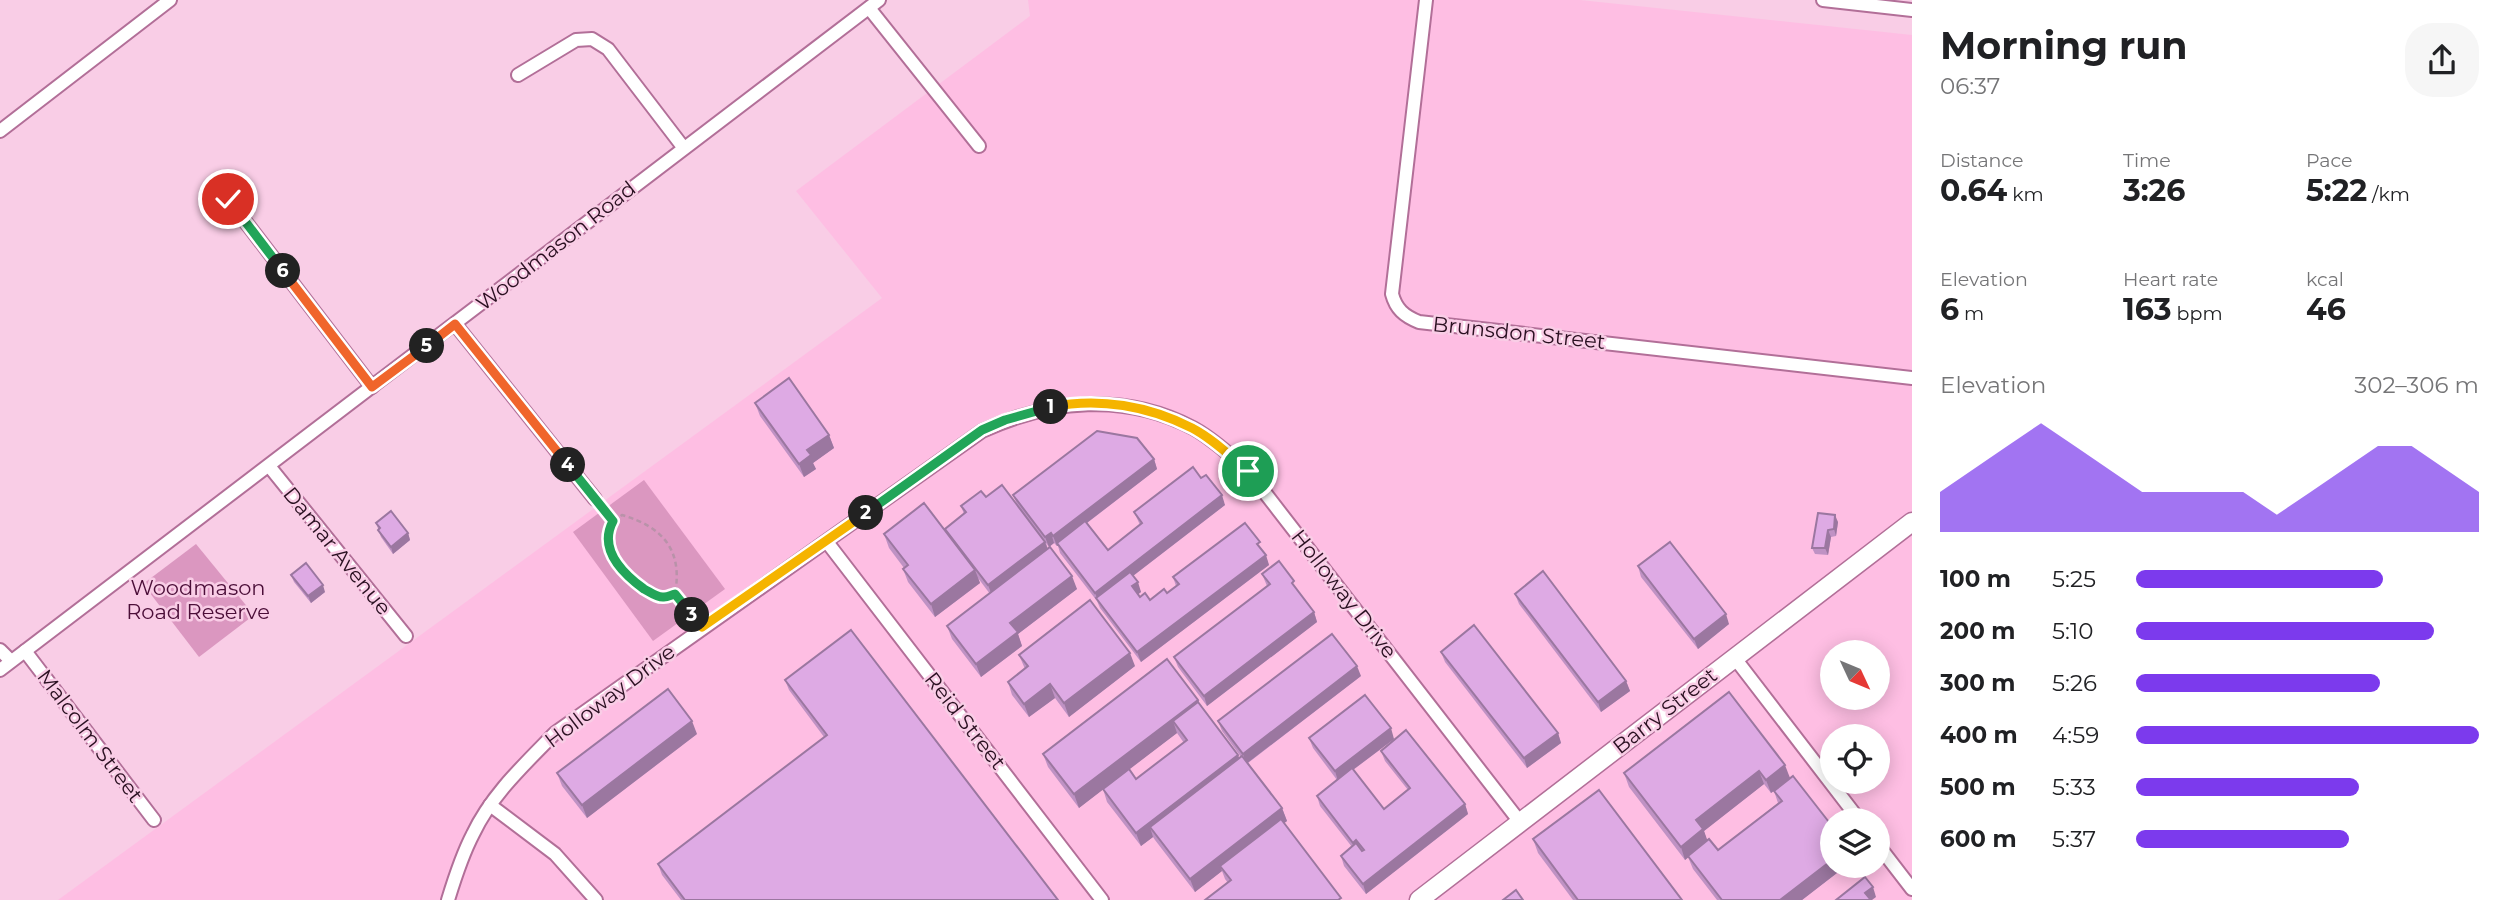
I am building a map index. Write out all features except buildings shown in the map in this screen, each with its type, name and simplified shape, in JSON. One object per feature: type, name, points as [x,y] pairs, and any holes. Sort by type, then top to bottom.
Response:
[{"type":"main road","name":"Barry Street","points":[[1419,900],[1912,522]]},
{"type":"street","points":[[0,131],[170,0]]},
{"type":"street","name":"Brunsdon Street","points":[[1426,0],[1392,293],[1401,312],[1419,322],[1912,378]]},
{"type":"street","points":[[1823,0],[1912,10]]},
{"type":"street","points":[[874,4],[979,146]]},
{"type":"street","name":"Woodmason Road","points":[[0,670],[874,4]]},
{"type":"street","points":[[518,75],[576,40],[592,39],[608,49],[684,147]]},
{"type":"street","points":[[228,199],[372,387]]},
{"type":"street","points":[[455,324],[595,499]]},
{"type":"street","name":"Holloway Drive","points":[[448,900],[464,853],[490,805],[555,733],[982,430],[1030,412],[1084,403],[1133,407],[1160,414],[1194,429],[1248,471],[1520,822]]},
{"type":"street","name":"Damar Avenue","points":[[269,466],[406,636]]},
{"type":"street","name":"Reid Street","points":[[827,542],[1102,900]]},
{"type":"street","points":[[0,650],[11,662]]},
{"type":"street","name":"Malcolm Street","points":[[25,651],[154,820]]},
{"type":"street","points":[[1734,657],[1850,808]]},
{"type":"street","points":[[490,805],[555,854],[583,882],[596,900]]},
{"type":"street","points":[[1890,861],[1912,889]]},
{"type":"path","points":[[595,499],[613,521]]},
{"type":"path","points":[[675,594],[665,597],[653,595],[629,578],[618,566],[608,546],[608,531],[613,521],[622,515],[630,517],[651,526],[665,537],[678,576],[675,594],[702,627]]},
{"type":"shaded area","points":[[1028,0],[1580,0],[1912,35],[1912,900],[58,900],[882,298],[796,191],[1030,16]]},
{"type":"green space","points":[[644,480],[725,589],[653,641],[573,532]]},
{"type":"green space","name":"Woodmason Road Reserve","points":[[196,544],[254,615],[199,657],[143,584]]},
{"type":"route","points":[[228,199],[372,387],[455,324],[613,521],[608,531],[608,546],[618,566],[629,578],[653,595],[665,597],[675,594],[702,627],[827,542],[982,430],[1030,412],[1084,403],[1133,407],[1160,414],[1194,429],[1248,471]]}]
